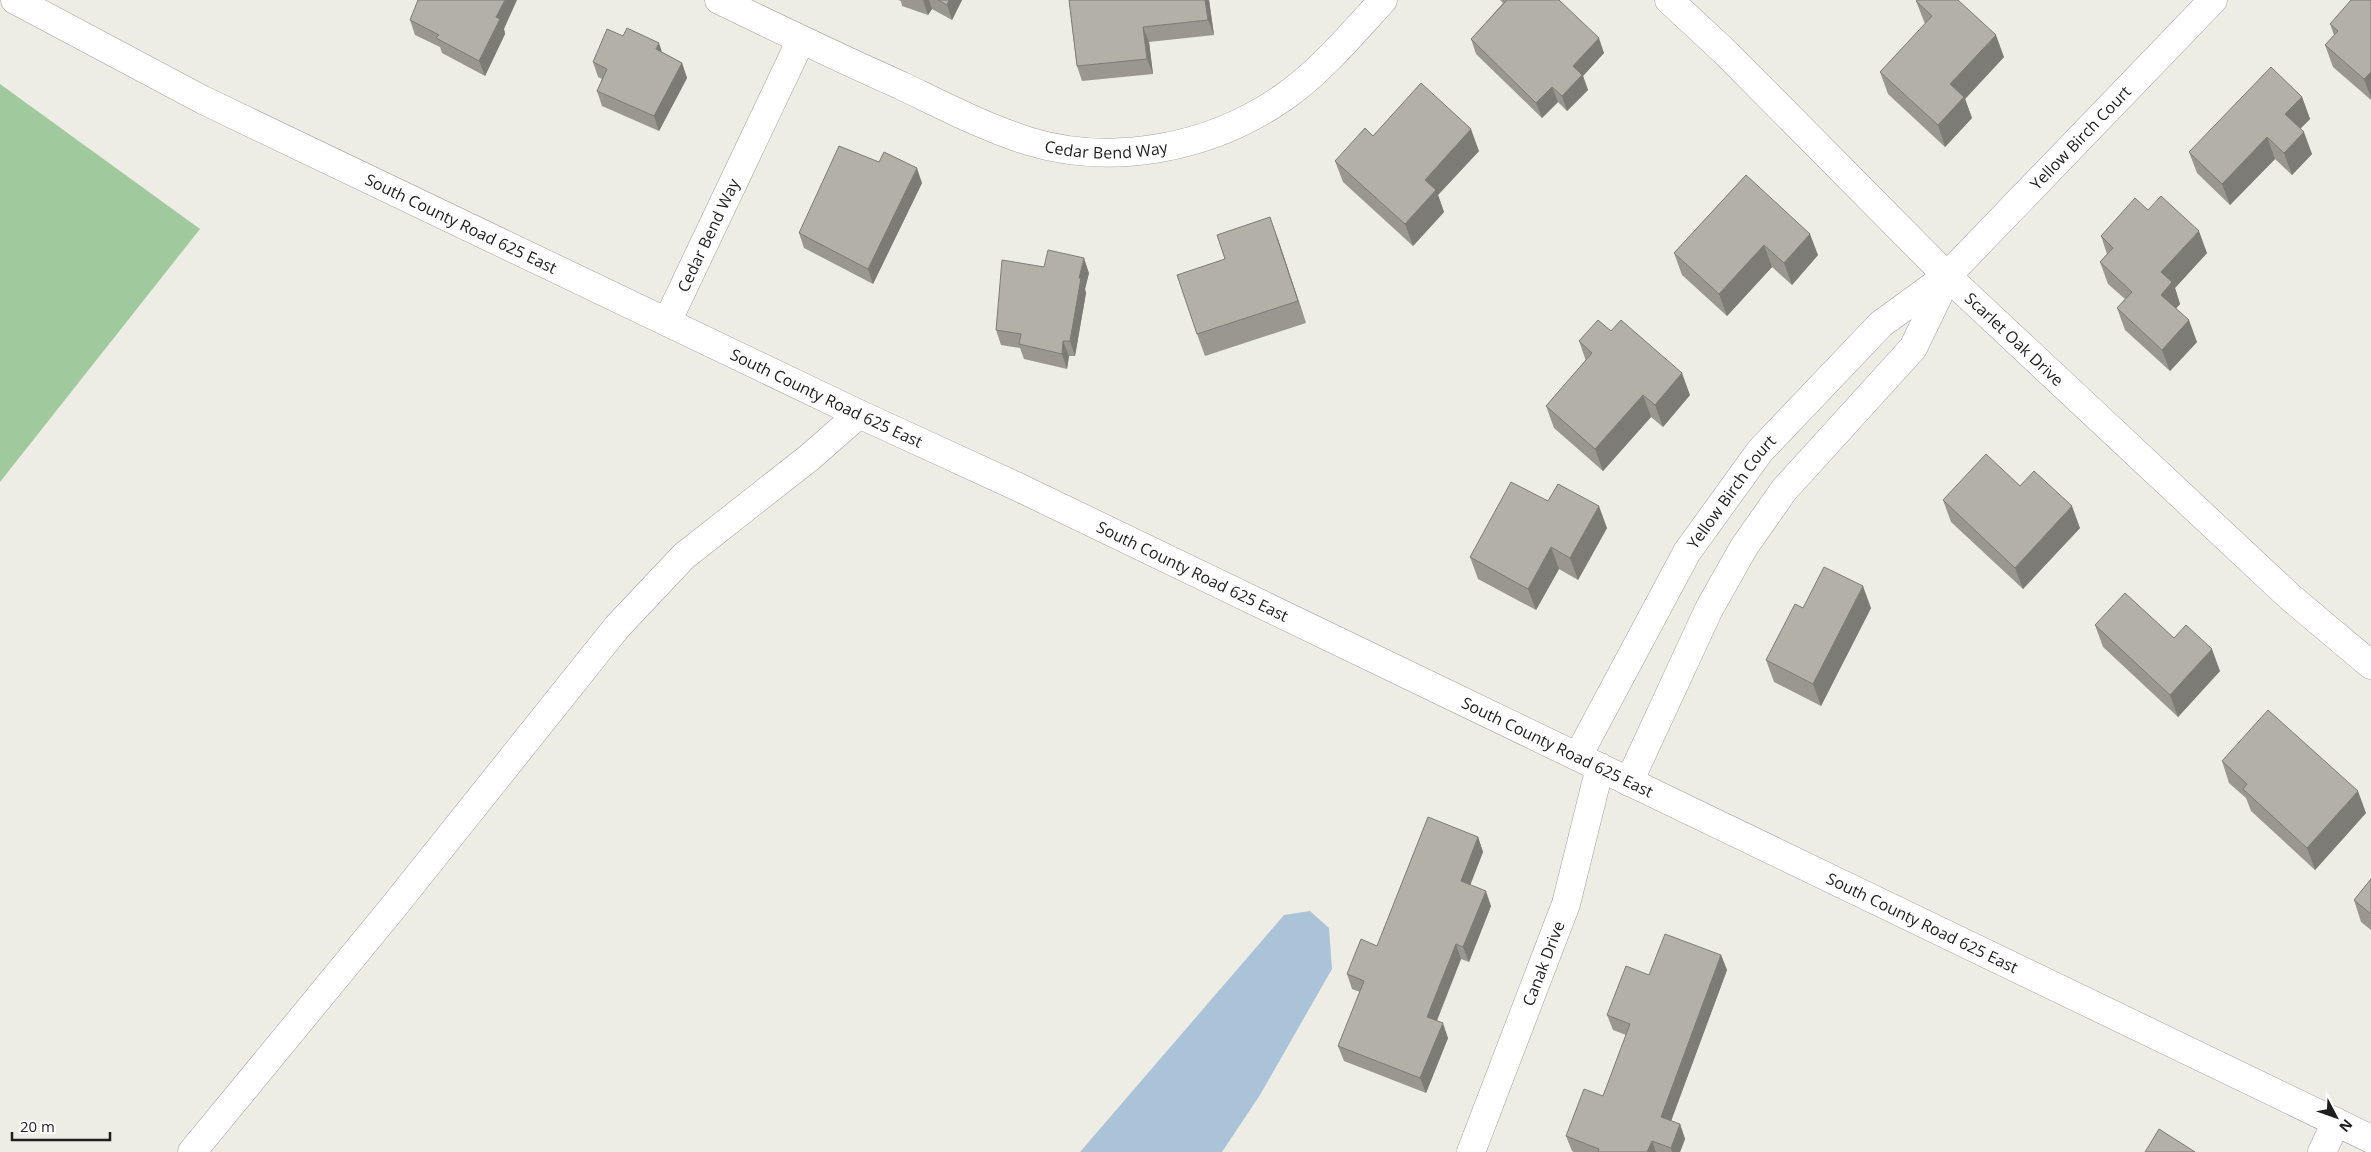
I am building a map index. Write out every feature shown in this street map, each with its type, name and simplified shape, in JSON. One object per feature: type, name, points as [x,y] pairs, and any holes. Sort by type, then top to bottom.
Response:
[{"type":"street","name":"South County Road 625 East","points":[[15,0],[202,100],[859,414],[1018,487],[2371,1139]]},
{"type":"street","name":"Cedar Bend Way","points":[[719,0],[979,122],[1029,141],[1081,151],[1135,152],[1196,139],[1237,124],[1284,97],[1324,63],[1383,0]]},
{"type":"street","name":"Scarlet Oak Drive","points":[[1669,0],[1726,53],[1947,276],[2290,597],[2371,665]]},
{"type":"street","name":"Yellow Birch Court","points":[[1589,762],[1687,552],[1760,450],[1881,324],[1947,276],[2213,0]]},
{"type":"street","name":"Cedar Bend Way","points":[[667,322],[801,40]]},
{"type":"street","name":"Yellow Birch Court","points":[[1629,782],[1709,609],[1744,546],[1784,490],[1914,348],[1947,276]]},
{"type":"street","points":[[192,1152],[392,910],[618,627],[684,556],[810,457],[859,414]]},
{"type":"street","name":"Canak Drive","points":[[1471,1152],[1566,904],[1589,762]]},
{"type":"street","points":[[2322,1152],[2336,1122]]},
{"type":"green space","points":[[0,84],[200,229],[0,482]]},
{"type":"water","points":[[1310,911],[1329,928],[1332,969],[1260,1095],[1222,1152],[1080,1152],[1284,915]]},
{"type":"building","points":[[418,0],[505,0],[496,17],[500,19],[479,61],[436,38],[439,35],[410,20]]},
{"type":"building","points":[[938,0],[949,0],[947,5]]},
{"type":"building","points":[[1069,0],[1205,0],[1208,20],[1143,27],[1147,59],[1077,66]]},
{"type":"building","points":[[1507,0],[1559,0],[1599,38],[1573,66],[1582,75],[1562,96],[1552,87],[1536,103],[1471,39]]},
{"type":"building","points":[[1958,0],[1996,35],[1950,84],[1964,97],[1938,125],[1880,72],[1932,16],[1916,1]]},
{"type":"building","points":[[2351,0],[2371,0],[2371,72],[2364,79],[2325,45],[2338,31],[2330,24]]},
{"type":"building","points":[[627,28],[659,43],[656,49],[682,63],[654,116],[597,91],[607,69],[593,62],[607,29],[623,36]]},
{"type":"building","points":[[2271,67],[2302,97],[2285,114],[2304,132],[2284,153],[2267,137],[2222,184],[2189,152]]},
{"type":"building","points":[[1421,83],[1471,129],[1425,180],[1436,190],[1405,224],[1335,161],[1365,128],[1373,136]]},
{"type":"building","points":[[839,146],[879,162],[884,152],[917,168],[868,269],[799,233]]},
{"type":"building","points":[[1746,175],[1810,234],[1784,263],[1764,245],[1719,294],[1674,253]]},
{"type":"building","points":[[2161,196],[2199,231],[2161,272],[2172,282],[2161,295],[2189,320],[2162,350],[2117,308],[2132,292],[2100,262],[2113,248],[2101,236],[2135,198],[2148,210]]},
{"type":"building","points":[[1270,217],[1298,301],[1197,334],[1177,275],[1225,259],[1217,235]]},
{"type":"building","points":[[1048,250],[1084,258],[1079,278],[1081,278],[1070,341],[1063,341],[1062,354],[1019,344],[1021,334],[996,330],[1002,260],[1044,267]]},
{"type":"building","points":[[1598,320],[1611,331],[1621,320],[1682,373],[1655,405],[1643,395],[1595,449],[1546,406],[1592,353],[1579,341]]},
{"type":"building","points":[[1986,454],[2020,486],[2034,471],[2072,506],[2015,568],[1943,500]]},
{"type":"building","points":[[1511,482],[1548,501],[1558,484],[1599,506],[1570,558],[1551,547],[1528,589],[1470,557]]},
{"type":"building","points":[[1824,567],[1863,586],[1813,684],[1766,660],[1795,604],[1803,608]]},
{"type":"building","points":[[2125,593],[2174,638],[2186,625],[2212,649],[2170,695],[2095,625]]},
{"type":"building","points":[[2268,710],[2358,791],[2307,848],[2243,789],[2247,784],[2222,761]]},
{"type":"building","points":[[1428,817],[1478,837],[1461,881],[1486,891],[1463,947],[1456,944],[1427,1017],[1443,1023],[1420,1078],[1338,1046],[1364,981],[1347,974],[1361,939],[1377,946]]},
{"type":"building","points":[[2371,879],[2371,914],[2354,900]]},
{"type":"building","points":[[1665,934],[1721,955],[1661,1117],[1680,1124],[1671,1148],[1652,1141],[1647,1152],[1598,1152],[1599,1149],[1566,1136],[1584,1089],[1603,1096],[1630,1024],[1607,1015],[1626,966],[1649,975]]},
{"type":"building","points":[[2159,1129],[2195,1152],[2145,1152]]}]
